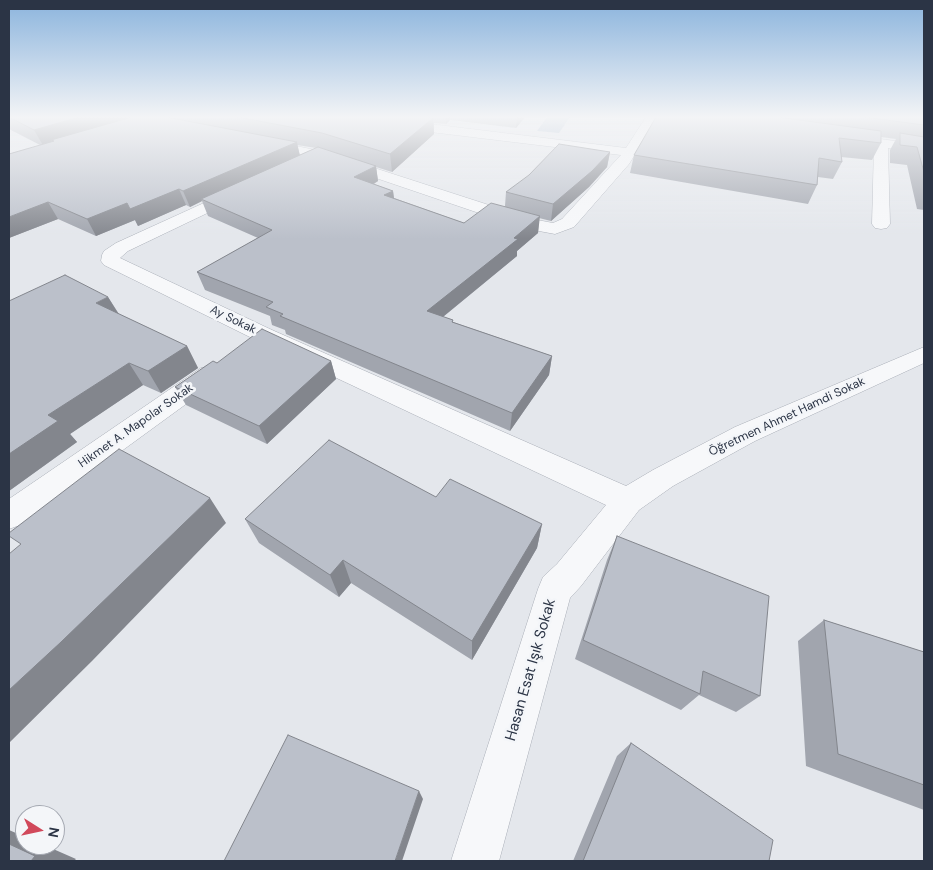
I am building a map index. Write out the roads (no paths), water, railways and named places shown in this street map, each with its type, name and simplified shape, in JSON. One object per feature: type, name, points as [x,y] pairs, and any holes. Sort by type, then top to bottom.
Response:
[{"type":"street","points":[[286,170],[312,158]]},
{"type":"street","points":[[331,158],[519,221],[554,229],[568,223],[626,158]]},
{"type":"street","points":[[881,224],[882,158]]},
{"type":"street","name":"Ay Sokak","points":[[260,182],[122,248],[111,255],[111,261],[264,335],[628,500]]},
{"type":"street","name":"Hikmet A. Mapolar Sokak","points":[[9,516],[264,335]]},
{"type":"street","name":"Öğretmen Ahmet Hamdi Sokak","points":[[628,500],[663,478],[745,434],[924,354]]},
{"type":"street","name":"Hasan Esat Işık Sokak","points":[[475,861],[556,589],[628,500]]}]
